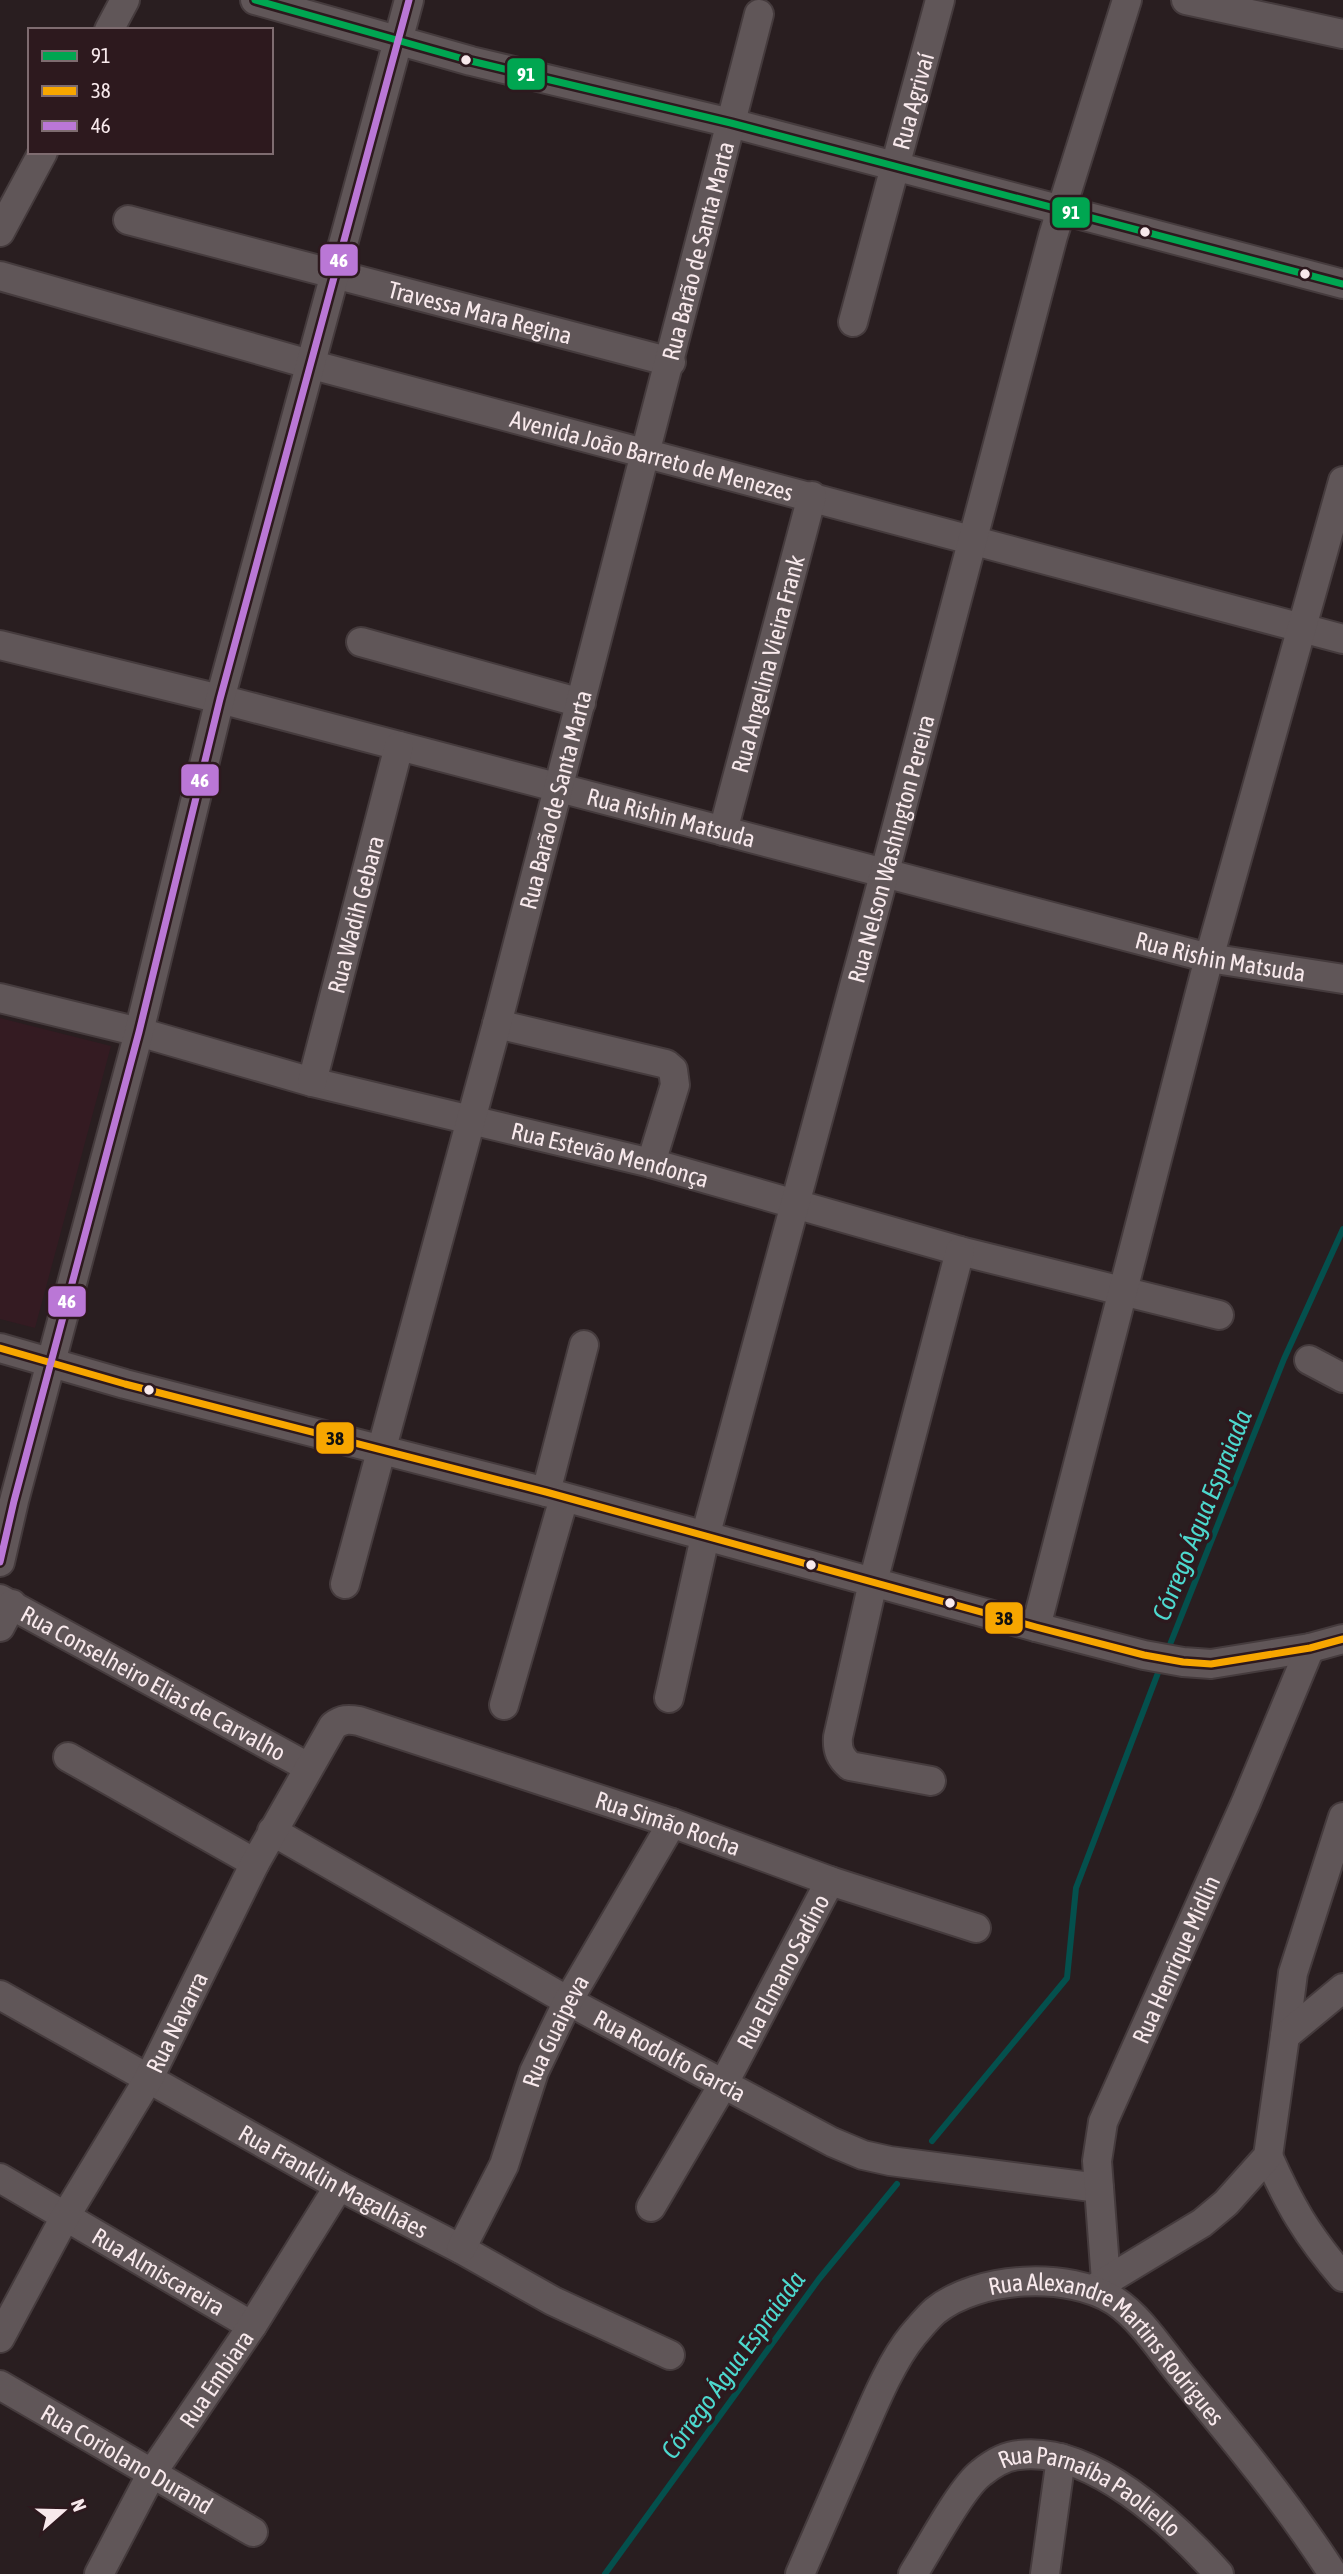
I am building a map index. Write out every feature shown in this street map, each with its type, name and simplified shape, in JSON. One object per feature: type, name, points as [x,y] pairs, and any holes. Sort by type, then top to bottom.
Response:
[{"type":"street","points":[[110,28],[125,0]]},
{"type":"street","points":[[256,0],[483,64],[731,123],[1343,284]]},
{"type":"street","points":[[0,1562],[139,1032],[220,699],[409,0]]},
{"type":"street","name":"Rua Agrivaí","points":[[853,322],[940,0]]},
{"type":"street","name":"Rua Nelson Washington Pereira","points":[[669,1699],[705,1537],[1060,210],[1126,0]]},
{"type":"street","points":[[1186,0],[1343,34]]},
{"type":"street","name":"Rua Barão de Santa Marta","points":[[345,1584],[497,1024],[671,362],[758,15]]},
{"type":"street","points":[[0,232],[42,154]]},
{"type":"street","name":"Travessa Mara Regina","points":[[128,220],[671,362]]},
{"type":"street","name":"Avenida João Barreto de Menezes","points":[[0,276],[309,364],[1343,639]]},
{"type":"street","points":[[1035,1628],[1209,958],[1343,481]]},
{"type":"street","name":"Rua Angelina Vieira Frank","points":[[723,831],[812,496]]},
{"type":"street","points":[[361,642],[581,703]]},
{"type":"street","name":"Rua Rishin Matsuda","points":[[0,645],[220,699],[1209,958],[1343,979]]},
{"type":"street","name":"Rua Wadih Gebara","points":[[312,1082],[399,746]]},
{"type":"street","name":"Rua Estevão Mendonça","points":[[0,998],[139,1032],[312,1082],[651,1163],[960,1251],[1219,1315]]},
{"type":"street","points":[[497,1024],[666,1064],[673,1070],[675,1085],[651,1163]]},
{"type":"street","points":[[931,1781],[849,1766],[838,1749],[838,1737],[873,1582],[960,1251]]},
{"type":"street","points":[[504,1705],[555,1495],[584,1345]]},
{"type":"street","points":[[0,1348],[125,1384],[555,1495],[1035,1628],[1144,1655],[1211,1664],[1310,1648],[1343,1639]]},
{"type":"street","points":[[1309,1360],[1343,1378]]},
{"type":"street","name":"Rua Conselheiro Elias de Carvalho","points":[[4,1610],[309,1767]]},
{"type":"street","name":"Rua Henrique Midlin","points":[[1100,2285],[1098,2152],[1103,2122],[1246,1802],[1310,1648]]},
{"type":"street","name":"Rua Navarra","points":[[0,2338],[65,2217],[149,2078],[255,1863],[309,1767],[333,1726],[348,1719],[359,1721]]},
{"type":"street","name":"Rua Simão Rocha","points":[[359,1721],[672,1823],[830,1881],[976,1928]]},
{"type":"street","points":[[68,1757],[255,1863]]},
{"type":"street","points":[[1343,1817],[1293,1973],[1268,2155],[1288,2202],[1312,2241],[1343,2277]]},
{"type":"street","name":"Rua Guaipeva","points":[[461,2249],[504,2165],[534,2072],[568,2001],[672,1823]]},
{"type":"street","name":"Rua Rodolfo Garcia","points":[[272,1831],[568,2001],[832,2142],[863,2155],[890,2161],[1099,2188]]},
{"type":"street","name":"Rua Elmano Sadino","points":[[652,2207],[724,2083],[830,1881]]},
{"type":"street","points":[[1286,2036],[1343,1988]]},
{"type":"street","name":"Rua Franklin Magalhães","points":[[0,1995],[339,2186],[461,2249],[553,2301],[670,2355]]},
{"type":"street","points":[[1100,2285],[1202,2223],[1226,2203],[1268,2155]]},
{"type":"street","name":"Rua Almiscareira","points":[[0,2178],[252,2326]]},
{"type":"street","name":"Rua Embiara","points":[[99,2574],[152,2473],[252,2326],[339,2186]]},
{"type":"street","name":"Rua Alexandre Martins Rodrigues","points":[[800,2574],[877,2396],[911,2337],[934,2311],[964,2294],[997,2285],[1027,2281],[1100,2285],[1140,2325],[1258,2469],[1310,2538],[1333,2574]]},
{"type":"street","name":"Rua Coriolano Durand","points":[[0,2385],[253,2532]]},
{"type":"street","name":"Rua Parnaíba Paoliello","points":[[913,2574],[979,2474],[1004,2458],[1018,2455],[1061,2458],[1092,2470],[1114,2483],[1165,2521],[1219,2574]]},
{"type":"street","points":[[1045,2574],[1061,2458]]},
{"type":"shaded area","points":[[0,1018],[111,1046],[35,1328],[0,1319]]},
{"type":"waterway","name":"Córrego Água Espraiada","points":[[1167,1652],[1284,1359],[1343,1229]]},
{"type":"waterway","name":"Córrego Água Espraiada","points":[[932,2141],[1067,1978],[1076,1888],[1161,1665]]},
{"type":"waterway","name":"Córrego Água Espraiada","points":[[605,2574],[819,2279],[897,2184]]},
{"type":"transit line","name":"91","points":[[255,0],[471,61],[731,123],[1343,284]]},
{"type":"transit line","name":"46","points":[[0,1562],[139,1032],[220,699],[409,0]]},
{"type":"transit line","name":"38","points":[[0,1348],[125,1384],[546,1492],[1144,1655],[1211,1664],[1310,1648],[1343,1639]]}]
